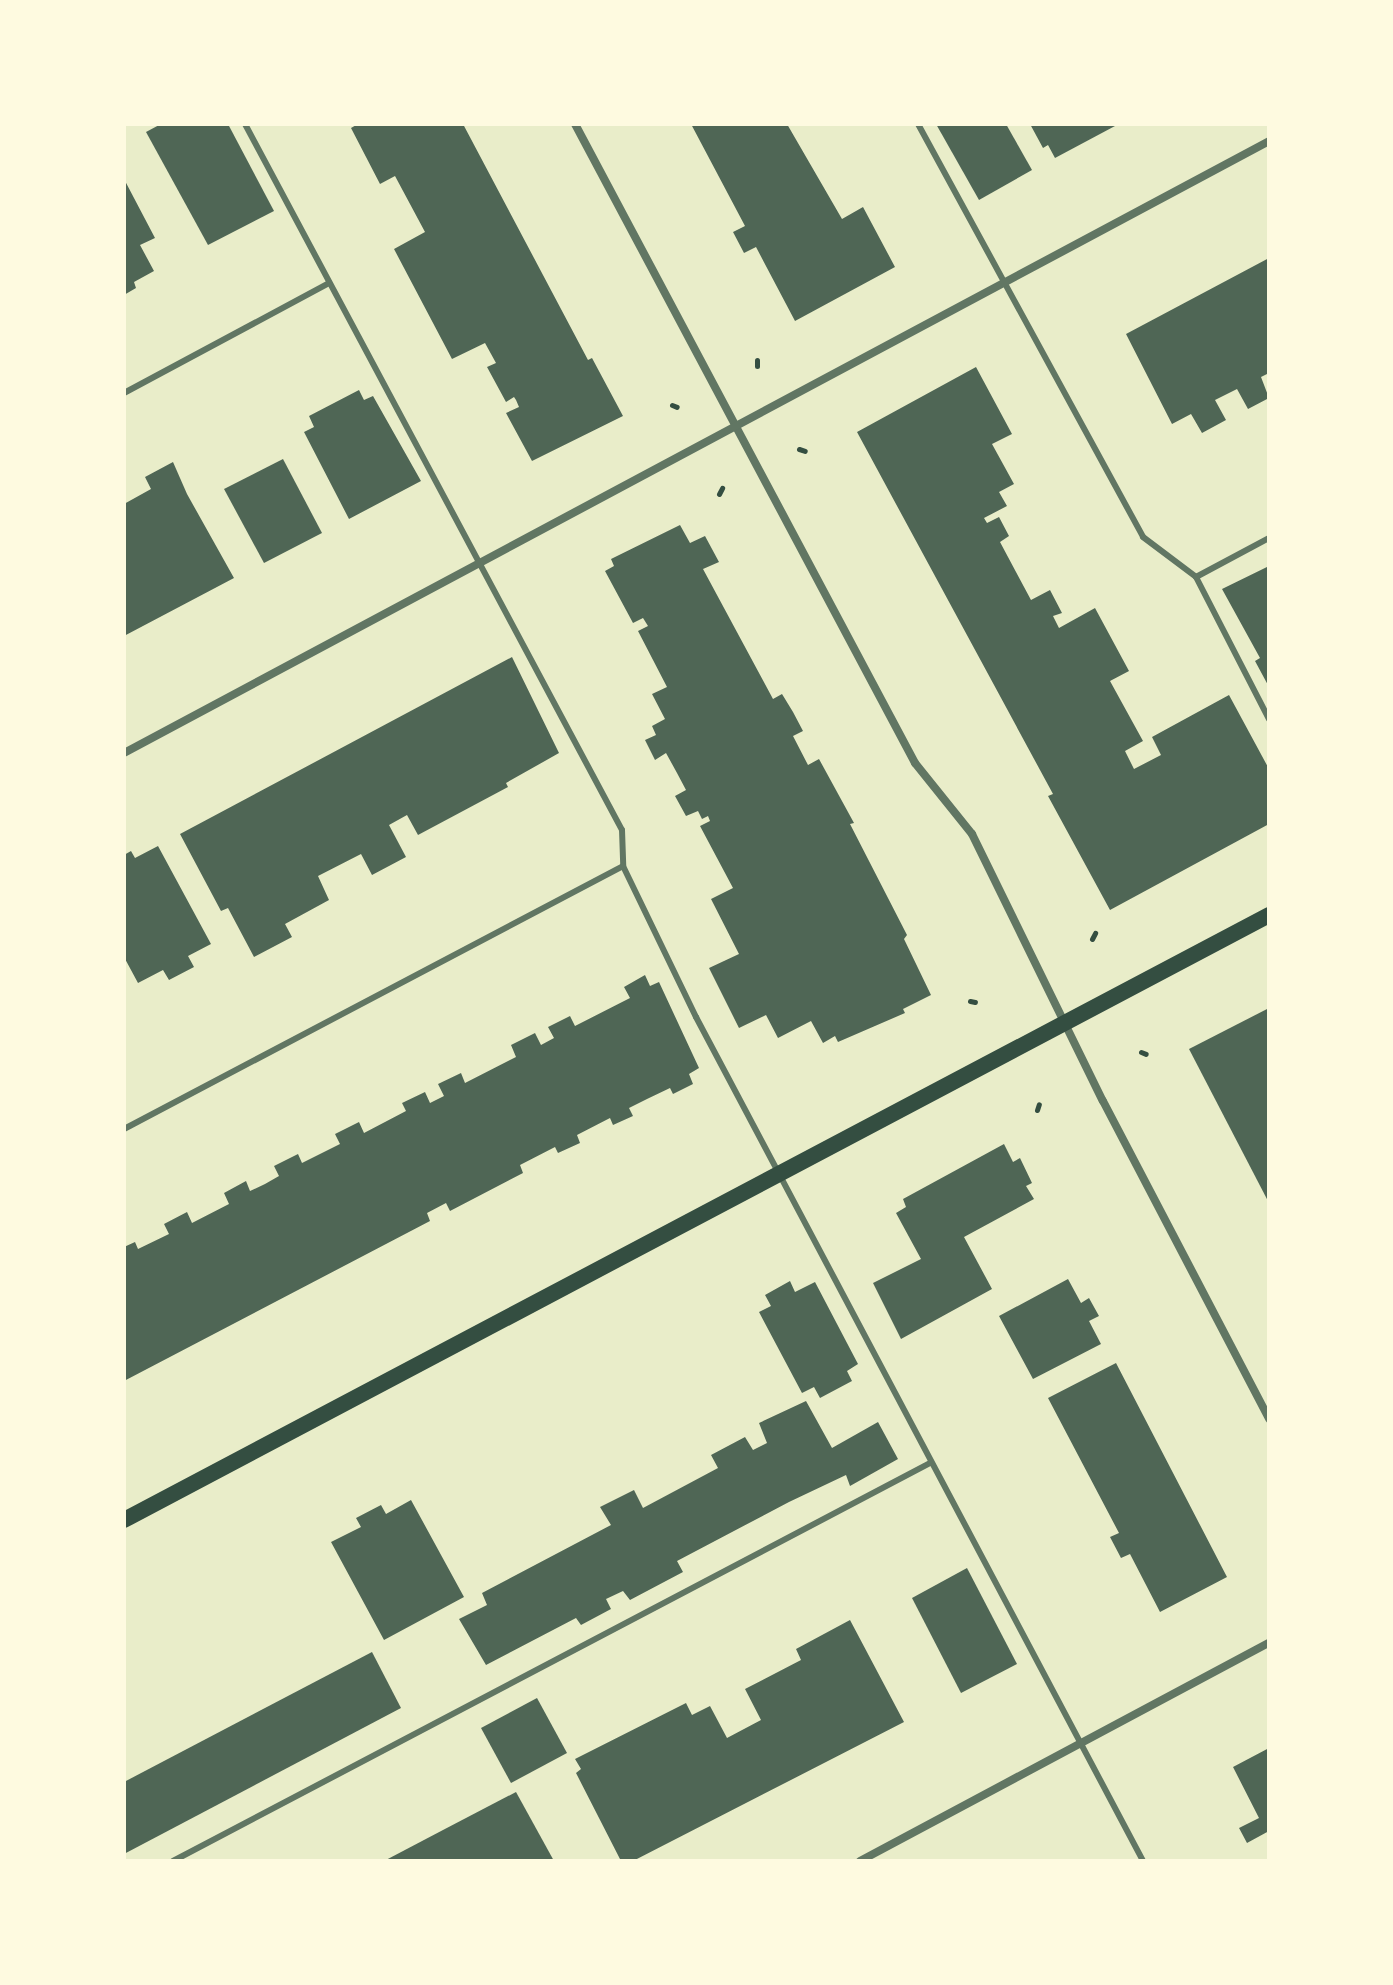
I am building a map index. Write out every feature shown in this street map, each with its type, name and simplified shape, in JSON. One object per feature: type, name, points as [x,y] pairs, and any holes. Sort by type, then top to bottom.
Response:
[{"type":"main road","points":[[124,1520],[1269,915]]},
{"type":"street","points":[[575,124],[915,763],[972,834],[1269,1419]]},
{"type":"street","points":[[124,753],[1269,141]]},
{"type":"street","points":[[860,1861],[1269,1643]]},
{"type":"lane","points":[[245,124],[622,830],[623,866],[930,1463],[1143,1861]]},
{"type":"lane","points":[[918,124],[1143,537],[1196,577],[1269,719]]},
{"type":"lane","points":[[124,393],[329,283]]},
{"type":"lane","points":[[1196,577],[1269,538]]},
{"type":"lane","points":[[124,1129],[623,866]]},
{"type":"lane","points":[[173,1861],[930,1463]]},
{"type":"building","points":[[161,124],[228,124],[274,211],[208,245],[146,132]]},
{"type":"building","points":[[358,124],[463,124],[588,360],[592,358],[623,416],[532,461],[506,413],[519,407],[514,397],[506,402],[487,367],[496,363],[485,343],[452,359],[394,249],[425,232],[395,176],[380,184],[351,128]]},
{"type":"building","points":[[691,124],[787,124],[842,219],[863,207],[895,267],[795,321],[756,247],[744,253],[733,232],[745,226]]},
{"type":"building","points":[[936,124],[1006,124],[1032,170],[979,200]]},
{"type":"building","points":[[1030,124],[1115,126],[1055,158],[1048,145],[1043,148]]},
{"type":"building","points":[[124,179],[155,238],[140,245],[154,271],[134,282],[136,288],[124,295]]},
{"type":"building","points":[[1269,258],[1269,373],[1261,377],[1269,398],[1248,409],[1237,389],[1215,400],[1226,420],[1202,433],[1191,414],[1172,424],[1126,334]]},
{"type":"building","points":[[976,367],[1012,434],[992,444],[1014,484],[999,492],[1007,506],[984,518],[987,523],[999,517],[1009,536],[1000,542],[1031,600],[1050,590],[1062,613],[1053,616],[1059,628],[1095,608],[1129,671],[1110,681],[1143,741],[1125,751],[1134,769],[1161,755],[1152,737],[1229,695],[1269,769],[1269,824],[1110,910],[1048,796],[1053,794],[857,432]]},
{"type":"building","points":[[359,390],[364,400],[373,396],[421,481],[349,519],[304,432],[314,427],[309,416]]},
{"type":"building","points":[[283,459],[322,533],[264,563],[224,489]]},
{"type":"building","points":[[173,462],[187,494],[234,578],[124,636],[124,504],[151,489],[145,477]]},
{"type":"building","points":[[680,525],[690,543],[705,536],[719,562],[703,569],[773,699],[782,694],[793,712],[803,731],[793,736],[808,765],[819,759],[854,823],[850,824],[907,935],[904,939],[931,995],[903,1009],[905,1013],[838,1042],[835,1036],[823,1043],[811,1021],[778,1038],[766,1015],[739,1028],[709,968],[739,954],[711,899],[733,888],[700,826],[710,821],[708,816],[702,819],[698,811],[686,816],[675,796],[686,790],[677,773],[666,753],[655,760],[645,740],[656,735],[652,726],[665,719],[652,694],[667,687],[638,631],[648,626],[643,618],[633,623],[605,571],[614,566],[611,559]]},
{"type":"building","points":[[1269,566],[1269,687],[1255,661],[1260,658],[1222,589]]},
{"type":"building","points":[[512,657],[559,753],[506,783],[508,787],[418,835],[407,815],[389,825],[406,857],[372,875],[361,854],[318,876],[329,900],[285,924],[292,937],[254,957],[228,908],[221,911],[180,834]]},
{"type":"building","points":[[158,846],[211,944],[188,956],[194,967],[169,980],[163,970],[138,983],[124,957],[124,855],[131,851],[135,858]]},
{"type":"building","points":[[645,975],[650,986],[659,982],[699,1068],[689,1074],[693,1084],[673,1094],[670,1088],[629,1108],[633,1116],[613,1125],[610,1118],[577,1135],[580,1143],[558,1153],[555,1147],[520,1165],[523,1173],[450,1211],[446,1203],[427,1213],[430,1221],[124,1381],[124,1247],[135,1242],[138,1249],[169,1234],[164,1224],[187,1212],[192,1223],[229,1204],[224,1193],[246,1181],[250,1191],[265,1184],[279,1176],[274,1166],[298,1154],[302,1163],[340,1144],[335,1134],[359,1122],[364,1133],[406,1111],[402,1103],[425,1092],[430,1103],[444,1096],[438,1084],[461,1073],[465,1083],[516,1057],[511,1045],[535,1033],[541,1045],[554,1038],[548,1027],[570,1016],[575,1026],[630,998],[624,987]]},
{"type":"building","points":[[1269,1008],[1269,1203],[1189,1049]]},
{"type":"building","points":[[1004,1144],[1013,1162],[1020,1158],[1032,1183],[1026,1186],[1034,1199],[964,1237],[992,1289],[901,1339],[873,1283],[921,1259],[896,1213],[906,1207],[903,1199]]},
{"type":"building","points":[[1068,1279],[1081,1303],[1089,1298],[1099,1316],[1089,1321],[1101,1344],[1033,1379],[999,1316]]},
{"type":"building","points":[[790,1281],[795,1292],[815,1282],[858,1364],[847,1371],[852,1381],[820,1398],[814,1387],[802,1393],[759,1312],[771,1306],[765,1295]]},
{"type":"building","points":[[1116,1363],[1227,1577],[1160,1612],[1130,1554],[1121,1558],[1110,1537],[1119,1533],[1048,1398]]},
{"type":"building","points":[[806,1401],[832,1448],[878,1422],[898,1459],[850,1486],[846,1475],[789,1502],[677,1561],[683,1572],[630,1600],[623,1591],[606,1599],[611,1609],[581,1625],[576,1618],[486,1665],[459,1619],[487,1605],[482,1593],[611,1525],[600,1507],[634,1490],[643,1508],[718,1468],[711,1455],[745,1437],[753,1450],[767,1443],[759,1423]]},
{"type":"building","points":[[411,1500],[464,1597],[384,1640],[331,1542],[361,1527],[356,1518],[381,1505],[386,1514]]},
{"type":"building","points":[[967,1568],[1017,1664],[961,1693],[912,1598]]},
{"type":"building","points":[[850,1620],[904,1722],[633,1861],[621,1861],[576,1773],[581,1769],[575,1759],[686,1703],[692,1715],[710,1706],[727,1738],[761,1720],[745,1689],[801,1660],[796,1649]]},
{"type":"building","points":[[372,1652],[401,1708],[124,1854],[124,1782]]},
{"type":"building","points":[[537,1698],[567,1753],[511,1783],[481,1728]]},
{"type":"building","points":[[1269,1748],[1269,1831],[1247,1843],[1239,1828],[1259,1818],[1233,1767]]},
{"type":"building","points":[[516,1792],[554,1861],[384,1861],[443,1830]]}]
